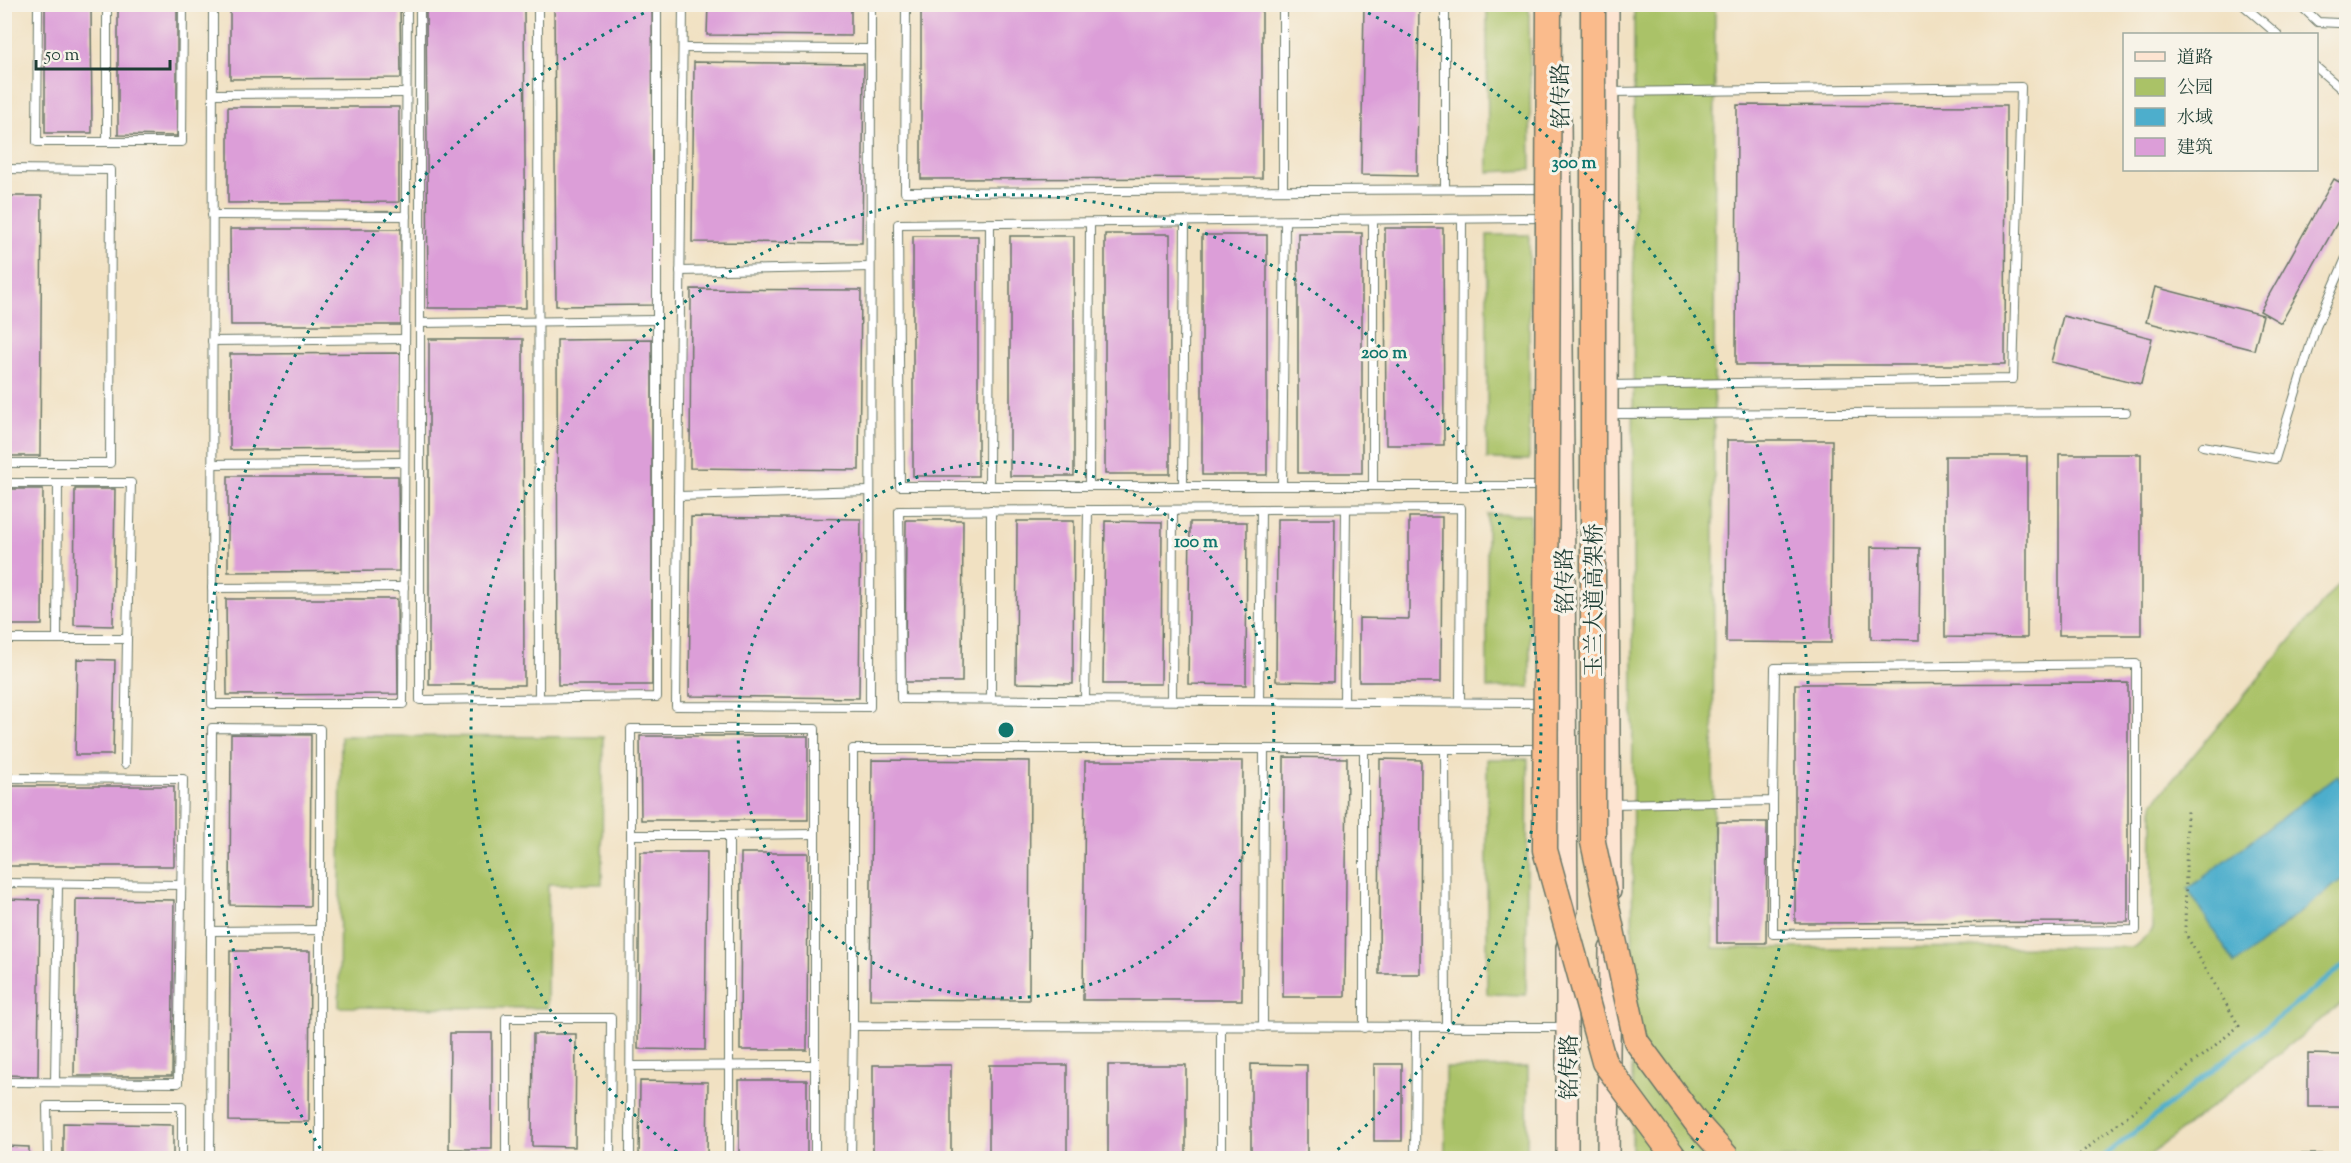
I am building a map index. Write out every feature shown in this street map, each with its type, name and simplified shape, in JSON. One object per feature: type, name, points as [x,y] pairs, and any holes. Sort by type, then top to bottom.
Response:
[{"type":"main road","name":"玉兰大道高架桥","points":[[1549,4],[1545,850],[1604,1062],[1675,1158]]},
{"type":"main road","name":"铭传路","points":[[1559,4],[1568,1158]]},
{"type":"main road","name":"玉兰大道高架桥","points":[[1593,4],[1593,842],[1636,1041],[1695,1121],[1728,1158]]},
{"type":"main road","name":"铭传路","points":[[1608,4],[1608,1158]]},
{"type":"lane","points":[[38,4],[37,142],[182,142],[183,4]]},
{"type":"lane","points":[[106,142],[107,4]]},
{"type":"lane","points":[[213,4],[212,704],[403,704],[407,4]]},
{"type":"lane","points":[[420,4],[420,700],[657,697],[657,4]]},
{"type":"lane","points":[[538,4],[539,698]]},
{"type":"lane","points":[[683,4],[676,705],[870,707],[871,4]]},
{"type":"lane","points":[[906,4],[905,192],[1561,189]]},
{"type":"lane","points":[[1282,4],[1283,190]]},
{"type":"lane","points":[[1444,4],[1445,189]]},
{"type":"lane","points":[[2242,4],[2276,33]]},
{"type":"lane","points":[[2299,4],[2318,22],[2338,23]]},
{"type":"lane","points":[[682,48],[871,49]]},
{"type":"lane","points":[[2318,69],[2346,93]]},
{"type":"lane","points":[[1607,385],[2013,379],[2021,87],[1608,92]]},
{"type":"lane","points":[[213,94],[406,93]]},
{"type":"lane","points":[[4,169],[111,170],[110,464],[4,464]]},
{"type":"lane","points":[[212,214],[406,216]]},
{"type":"lane","points":[[1561,218],[898,224],[900,486],[1563,486]]},
{"type":"lane","points":[[1461,486],[1462,219]]},
{"type":"lane","points":[[1372,220],[1372,486]]},
{"type":"lane","points":[[1282,486],[1285,221]]},
{"type":"lane","points":[[1183,486],[1185,222]]},
{"type":"lane","points":[[1089,486],[1090,223]]},
{"type":"lane","points":[[989,486],[990,224]]},
{"type":"lane","points":[[2203,447],[2275,459],[2316,327],[2346,258]]},
{"type":"lane","points":[[680,271],[870,267]]},
{"type":"lane","points":[[420,323],[657,320]]},
{"type":"lane","points":[[212,341],[405,339]]},
{"type":"lane","points":[[1607,414],[2126,412]]},
{"type":"lane","points":[[212,465],[404,462]]},
{"type":"lane","points":[[4,483],[131,483],[126,764]]},
{"type":"lane","points":[[57,639],[58,483]]},
{"type":"lane","points":[[678,496],[870,491]]},
{"type":"lane","points":[[1460,702],[1461,508],[899,511],[901,699],[1565,703]]},
{"type":"lane","points":[[1259,701],[1261,509]]},
{"type":"lane","points":[[1344,701],[1346,509]]},
{"type":"lane","points":[[991,510],[991,699]]},
{"type":"lane","points":[[1085,700],[1088,510]]},
{"type":"lane","points":[[1172,700],[1173,510]]},
{"type":"lane","points":[[212,588],[404,587]]},
{"type":"lane","points":[[4,639],[127,639]]},
{"type":"lane","points":[[2136,664],[2136,930],[1773,934],[1773,801],[1775,668],[2136,664]]},
{"type":"lane","points":[[210,1158],[212,728],[321,729],[320,1158]]},
{"type":"lane","points":[[630,1158],[631,729],[815,729],[815,1158]]},
{"type":"lane","points":[[851,1158],[853,749],[1565,749]]},
{"type":"lane","points":[[1263,1027],[1264,749]]},
{"type":"lane","points":[[1364,749],[1364,1028]]},
{"type":"lane","points":[[1445,749],[1446,1027]]},
{"type":"lane","points":[[4,778],[183,779],[178,1083],[4,1082]]},
{"type":"lane","points":[[1609,804],[1773,801]]},
{"type":"lane","points":[[631,835],[815,834]]},
{"type":"lane","points":[[729,835],[729,1158]]},
{"type":"lane","points":[[4,883],[181,885]]},
{"type":"lane","points":[[55,1082],[58,884]]},
{"type":"lane","points":[[211,931],[321,930]]},
{"type":"lane","points":[[506,1158],[506,1018],[611,1018],[610,1158]]},
{"type":"lane","points":[[853,1026],[1568,1027]]},
{"type":"lane","points":[[1221,1027],[1221,1158]]},
{"type":"lane","points":[[1415,1158],[1416,1027]]},
{"type":"lane","points":[[631,1066],[815,1065]]},
{"type":"lane","points":[[48,1158],[47,1106],[182,1106],[182,1158]]},
{"type":"path","points":[[2075,1158],[2239,1026],[2184,933],[2187,810]]},
{"type":"green space","points":[[1487,5],[1529,5],[1531,170],[1488,172]]},
{"type":"green space","points":[[1634,5],[1715,5],[1713,948],[2134,947],[2152,931],[2153,803],[2346,575],[2346,1000],[2146,1158],[1632,1158]]},
{"type":"green space","points":[[1487,235],[1529,235],[1529,460],[1487,459]]},
{"type":"green space","points":[[1487,514],[1530,515],[1530,687],[1487,688]]},
{"type":"green space","points":[[341,736],[603,737],[602,884],[548,884],[547,1008],[339,1007]]},
{"type":"green space","points":[[1487,759],[1528,759],[1526,995],[1487,994]]},
{"type":"green space","points":[[1528,1067],[1527,1158],[1445,1158],[1445,1068]]},
{"type":"water","points":[[2338,775],[2346,793],[2346,876],[2235,964],[2188,889]]},
{"type":"building","points":[[45,4],[91,4],[92,133],[45,133]]},
{"type":"building","points":[[118,4],[177,4],[177,136],[118,135]]},
{"type":"building","points":[[230,4],[400,4],[401,78],[230,79]]},
{"type":"building","points":[[426,4],[524,4],[526,308],[428,308]]},
{"type":"building","points":[[554,4],[652,4],[654,305],[556,306]]},
{"type":"building","points":[[708,4],[851,4],[851,36],[707,35]]},
{"type":"building","points":[[1364,4],[1419,4],[1417,176],[1361,175]]},
{"type":"building","points":[[921,5],[1262,5],[1262,178],[921,179]]},
{"type":"building","points":[[694,62],[864,64],[862,243],[692,242]]},
{"type":"building","points":[[1737,105],[2006,106],[2005,365],[1736,365]]},
{"type":"building","points":[[228,107],[399,107],[399,202],[228,203]]},
{"type":"building","points":[[2334,179],[2346,186],[2346,207],[2281,323],[2260,311]]},
{"type":"building","points":[[4,196],[42,196],[40,456],[4,456]]},
{"type":"building","points":[[1385,228],[1443,228],[1444,445],[1386,445]]},
{"type":"building","points":[[230,229],[401,229],[402,325],[231,325]]},
{"type":"building","points":[[1298,233],[1362,233],[1362,473],[1298,473]]},
{"type":"building","points":[[1105,234],[1170,234],[1170,474],[1105,474]]},
{"type":"building","points":[[1202,235],[1267,235],[1267,475],[1202,475]]},
{"type":"building","points":[[913,236],[978,236],[978,476],[913,476]]},
{"type":"building","points":[[1010,236],[1074,236],[1074,476],[1010,476]]},
{"type":"building","points":[[2155,287],[2263,315],[2254,350],[2146,322]]},
{"type":"building","points":[[691,289],[861,290],[859,470],[690,468]]},
{"type":"building","points":[[2063,316],[2152,338],[2141,384],[2051,362]]},
{"type":"building","points":[[429,339],[523,339],[524,685],[429,685]]},
{"type":"building","points":[[652,339],[652,685],[558,685],[557,340]]},
{"type":"building","points":[[401,353],[401,449],[230,450],[230,354]]},
{"type":"building","points":[[1727,440],[1832,440],[1831,643],[1726,642]]},
{"type":"building","points":[[2059,454],[2141,454],[2141,635],[2059,635]]},
{"type":"building","points":[[1945,456],[2027,456],[2027,638],[1945,637]]},
{"type":"building","points":[[228,476],[398,476],[399,571],[228,572]]},
{"type":"building","points":[[4,489],[43,489],[42,625],[4,625]]},
{"type":"building","points":[[75,489],[115,489],[113,626],[74,625]]},
{"type":"building","points":[[691,517],[861,519],[859,698],[689,696]]},
{"type":"building","points":[[1409,517],[1442,517],[1441,682],[1359,682],[1359,618],[1409,619]]},
{"type":"building","points":[[1277,519],[1335,519],[1333,682],[1276,681]]},
{"type":"building","points":[[906,520],[963,520],[962,682],[905,682]]},
{"type":"building","points":[[1017,521],[1074,521],[1073,684],[1016,683]]},
{"type":"building","points":[[1105,521],[1162,522],[1161,684],[1103,684]]},
{"type":"building","points":[[1190,522],[1247,522],[1246,685],[1188,684]]},
{"type":"building","points":[[1871,547],[1920,548],[1919,640],[1871,639]]},
{"type":"building","points":[[226,599],[397,599],[398,694],[227,695]]},
{"type":"building","points":[[77,659],[115,660],[113,755],[75,755]]},
{"type":"building","points":[[2128,683],[2128,922],[1795,923],[1795,684]]},
{"type":"building","points":[[231,734],[311,735],[310,906],[230,905]]},
{"type":"building","points":[[640,736],[808,736],[808,820],[641,820]]},
{"type":"building","points":[[1284,757],[1347,758],[1345,997],[1283,997]]},
{"type":"building","points":[[1380,759],[1421,760],[1420,974],[1379,974]]},
{"type":"building","points":[[872,760],[1030,761],[1029,1000],[870,999]]},
{"type":"building","points":[[1085,761],[1243,761],[1242,1000],[1083,1000]]},
{"type":"building","points":[[4,786],[174,786],[174,866],[4,866]]},
{"type":"building","points":[[1717,822],[1767,822],[1766,943],[1717,943]]},
{"type":"building","points":[[640,852],[707,852],[705,1050],[638,1049]]},
{"type":"building","points":[[741,853],[808,853],[807,1050],[740,1050]]},
{"type":"building","points":[[4,899],[40,900],[38,1076],[4,1075]]},
{"type":"building","points":[[76,899],[174,900],[172,1076],[74,1076]]},
{"type":"building","points":[[230,951],[310,951],[309,1122],[229,1121]]},
{"type":"building","points":[[450,1033],[492,1033],[492,1149],[449,1149]]},
{"type":"building","points":[[533,1034],[576,1034],[575,1147],[532,1146]]},
{"type":"building","points":[[2308,1054],[2346,1055],[2346,1107],[2308,1107]]},
{"type":"building","points":[[1251,1064],[1307,1065],[1307,1158],[1251,1158]]},
{"type":"building","points":[[1374,1064],[1402,1064],[1402,1141],[1374,1141]]},
{"type":"building","points":[[873,1065],[951,1065],[951,1158],[873,1158]]},
{"type":"building","points":[[989,1065],[1067,1065],[1067,1158],[989,1158]]},
{"type":"building","points":[[1108,1065],[1186,1065],[1186,1158],[1108,1158]]},
{"type":"building","points":[[739,1080],[807,1080],[807,1158],[739,1158]]},
{"type":"building","points":[[640,1081],[708,1082],[707,1158],[639,1158]]},
{"type":"building","points":[[63,1123],[173,1125],[173,1158],[63,1158]]},
{"type":"building","points":[[5,1146],[29,1147],[29,1158],[5,1158]]},
{"type":"building","points":[[2291,1154],[2336,1154],[2336,1158],[2291,1158]]},
{"type":"waterway","points":[[2102,1158],[2346,964]]}]
